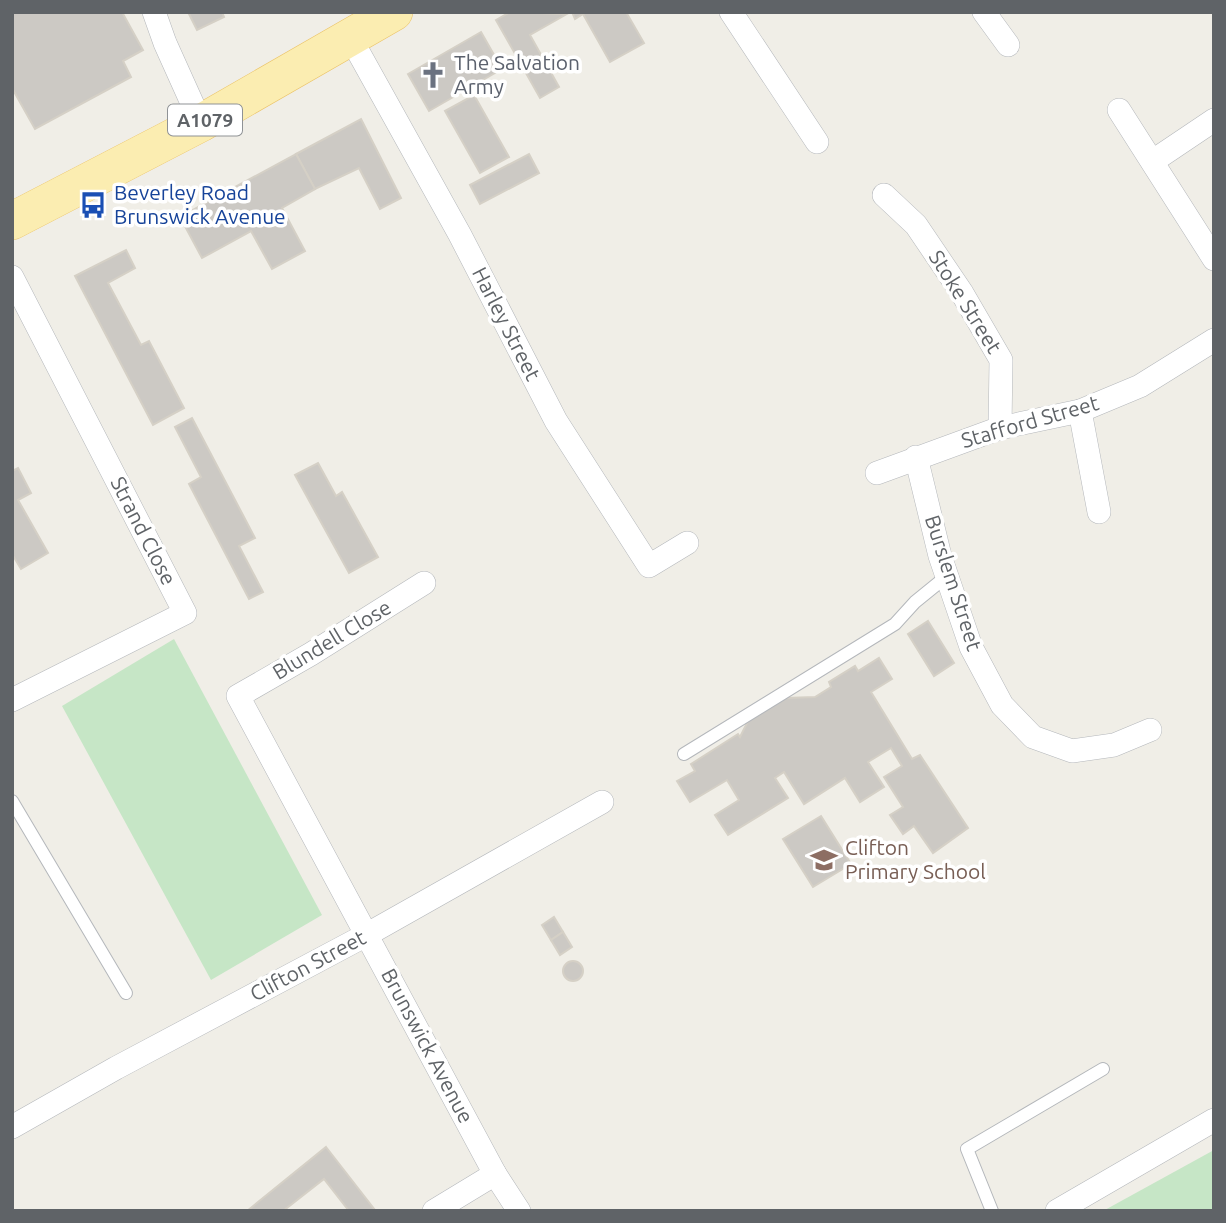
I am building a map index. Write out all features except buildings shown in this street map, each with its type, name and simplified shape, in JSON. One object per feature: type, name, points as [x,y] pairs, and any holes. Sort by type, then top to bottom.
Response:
[{"type":"main road","name":"A1079","points":[[12,221],[201,123],[394,12]]},
{"type":"street","points":[[154,12],[201,123]]},
{"type":"street","points":[[731,12],[817,142]]},
{"type":"street","points":[[984,12],[1008,45]]},
{"type":"street","name":"Harley Street","points":[[350,37],[460,235],[556,421],[649,566],[687,543]]},
{"type":"street","points":[[1118,110],[1214,259]]},
{"type":"street","points":[[1153,161],[1214,120]]},
{"type":"street","name":"Stoke Street","points":[[884,195],[916,225],[962,293],[1001,360],[1000,428]]},
{"type":"street","name":"Strand Close","points":[[12,277],[185,613],[12,700]]},
{"type":"street","name":"Stafford Street","points":[[877,473],[1000,428],[1080,411],[1140,386],[1214,340]]},
{"type":"street","points":[[1080,411],[1099,512]]},
{"type":"street","name":"Burslem Street","points":[[916,457],[947,576],[971,647],[1003,705],[1033,737],[1072,751],[1114,745],[1150,730]]},
{"type":"street","name":"Blundell Close","points":[[239,696],[424,583]]},
{"type":"street","name":"Brunswick Avenue","points":[[239,696],[495,1174],[519,1211]]},
{"type":"street","name":"Clifton Street","points":[[12,1127],[116,1068],[368,934],[602,802]]},
{"type":"street","points":[[1057,1211],[1214,1120]]},
{"type":"street","points":[[434,1211],[495,1174]]},
{"type":"lane","points":[[684,754],[895,624],[915,602],[947,576]]},
{"type":"lane","points":[[12,801],[126,993]]},
{"type":"lane","points":[[992,1211],[967,1149],[1103,1069]]},
{"type":"green space","points":[[174,639],[322,915],[211,980],[62,706]]},
{"type":"green space","points":[[1214,1150],[1214,1211],[1103,1211]]},
{"type":"place","name":"The Salvation Army","points":[[433,75]]},
{"type":"place","name":"Beverley Road Brunswick Avenue","points":[[93,205]]},
{"type":"place","name":"Clifton Primary School","points":[[824,860]]}]
